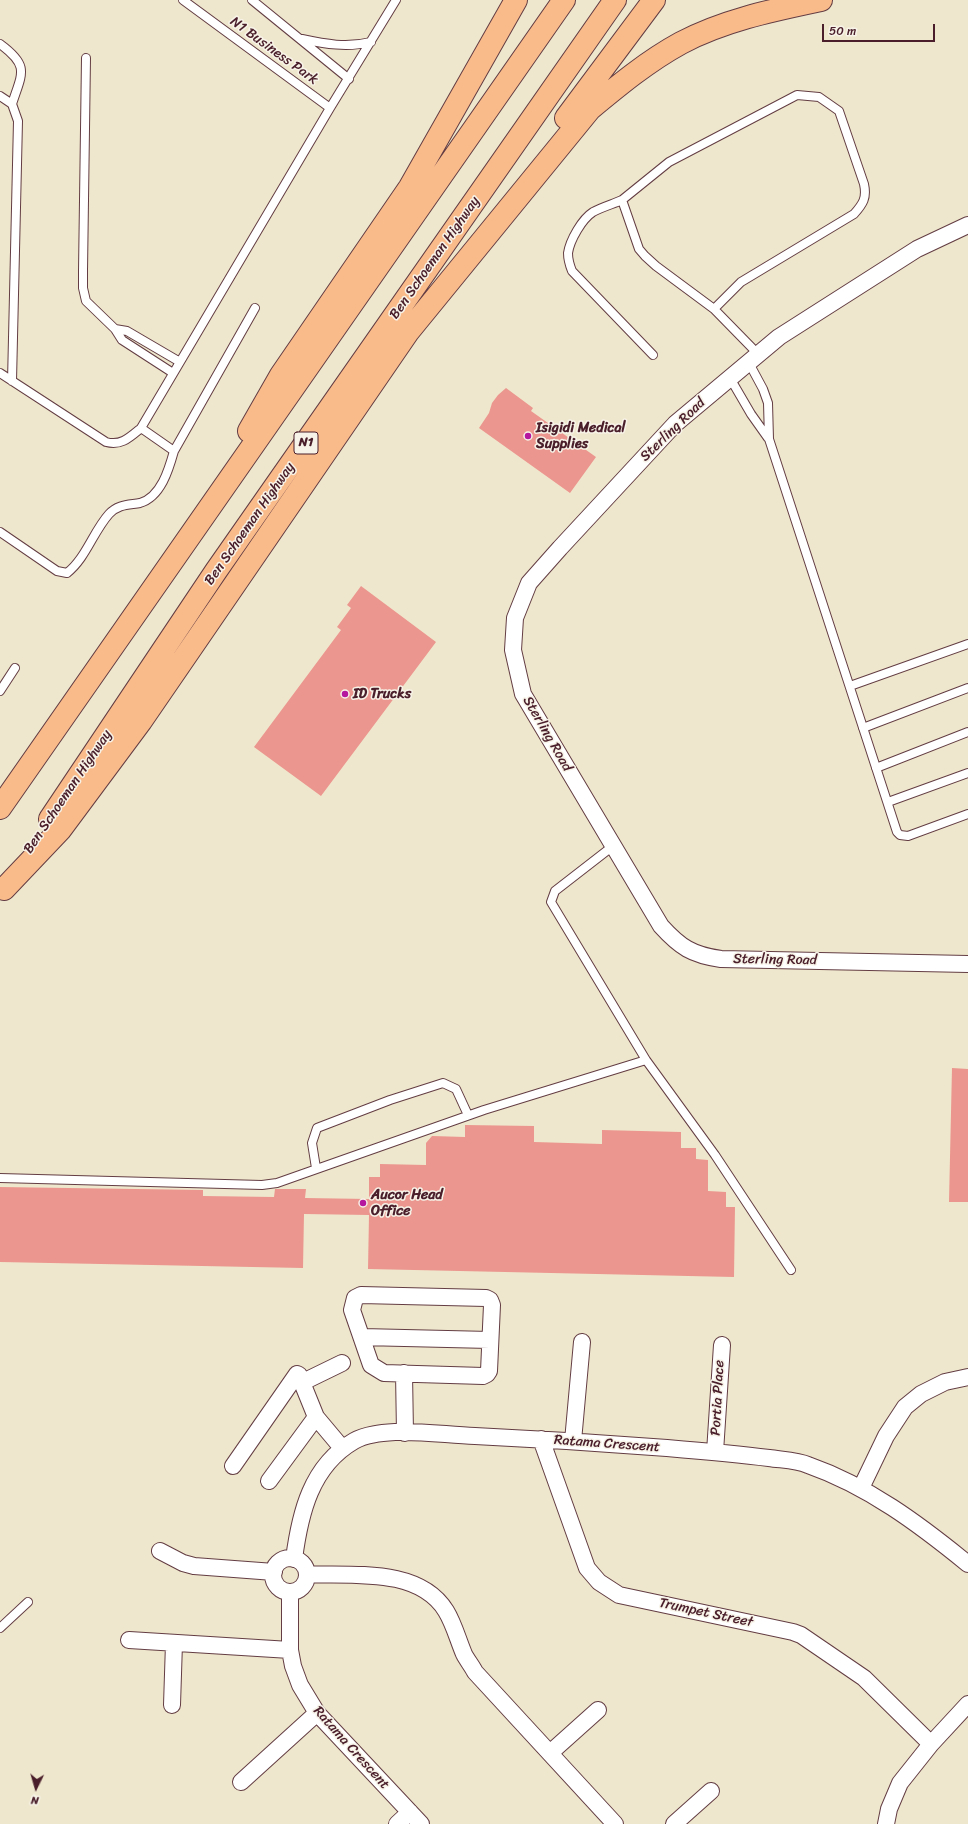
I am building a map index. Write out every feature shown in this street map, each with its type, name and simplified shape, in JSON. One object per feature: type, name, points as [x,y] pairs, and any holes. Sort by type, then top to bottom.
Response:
[{"type":"highway","points":[[219,496],[235,456],[281,375],[410,187],[516,0]]},
{"type":"highway","points":[[0,808],[564,0]]},
{"type":"highway","name":"Ben Schoeman Highway","points":[[2,892],[216,571],[615,0]]},
{"type":"highway","points":[[2,892],[60,830],[141,721],[408,332],[447,270],[582,97],[654,0]]},
{"type":"highway","points":[[408,332],[590,109],[626,78],[682,42],[763,12],[821,0]]},
{"type":"street","name":"Sterling Road","points":[[968,225],[917,248],[779,337],[675,424],[529,583],[515,618],[513,650],[523,694],[661,926],[675,942],[687,950],[703,957],[721,959],[968,964]]},
{"type":"street","points":[[361,1296],[392,1296],[486,1298],[490,1300],[492,1305],[490,1340],[489,1371],[483,1376],[384,1373],[371,1365],[352,1310],[355,1298],[361,1296]]},
{"type":"street","points":[[362,1337],[490,1340]]},
{"type":"street","points":[[573,1441],[582,1342]]},
{"type":"street","name":"Portia Place","points":[[715,1452],[722,1345]]},
{"type":"street","points":[[303,1382],[342,1363]]},
{"type":"street","points":[[404,1373],[404,1433]]},
{"type":"street","points":[[233,1466],[295,1375],[299,1375],[303,1382],[316,1417],[342,1448]]},
{"type":"street","points":[[861,1488],[886,1436],[905,1407],[921,1394],[945,1382],[968,1377]]},
{"type":"street","points":[[269,1481],[316,1417]]},
{"type":"street","name":"Ratama Crescent","points":[[294,1559],[304,1506],[315,1480],[327,1462],[342,1448],[356,1439],[373,1434],[404,1433],[573,1441],[715,1452],[806,1463],[831,1473],[861,1488],[902,1513],[968,1564]]},
{"type":"street","name":"Trumpet Street","points":[[541,1439],[587,1568],[599,1582],[619,1595],[793,1632],[801,1635],[864,1678],[931,1744]]},
{"type":"street","points":[[160,1551],[183,1563],[194,1566],[274,1572]]},
{"type":"street","points":[[294,1559],[301,1562],[305,1567],[307,1574],[304,1585],[296,1592],[290,1592],[277,1586],[274,1579],[274,1572],[276,1566],[281,1561],[294,1559]]},
{"type":"street","points":[[307,1574],[384,1577],[403,1580],[417,1585],[438,1601],[446,1611],[465,1655],[475,1672],[615,1824]]},
{"type":"street","name":"Ratama Crescent","points":[[290,1592],[290,1650],[293,1666],[300,1685],[318,1713],[416,1818]]},
{"type":"street","points":[[130,1640],[290,1650]]},
{"type":"street","points":[[172,1705],[174,1643]]},
{"type":"street","points":[[886,1824],[889,1809],[900,1783],[931,1744],[968,1704]]},
{"type":"street","points":[[550,1753],[598,1710]]},
{"type":"street","points":[[241,1782],[318,1713]]},
{"type":"street","points":[[674,1824],[711,1791]]},
{"type":"street","points":[[397,1824],[416,1818]]},
{"type":"lane","name":"N1 Business Park","points":[[183,0],[330,108]]},
{"type":"lane","name":"N1 Business Park","points":[[252,0],[349,78]]},
{"type":"lane","points":[[0,373],[106,442],[119,443],[127,440],[141,428],[330,108],[396,0]]},
{"type":"lane","points":[[299,38],[341,45],[357,45],[371,42]]},
{"type":"lane","points":[[0,44],[16,57],[22,66],[12,104],[18,121],[12,381]]},
{"type":"lane","points":[[86,58],[83,288],[86,300],[115,329],[122,340],[173,372]]},
{"type":"lane","points":[[653,355],[572,271],[568,253],[577,229],[593,212],[622,200],[669,162],[798,95],[819,97],[839,111],[864,184],[866,193],[863,203],[854,214],[741,282],[714,309]]},
{"type":"lane","points":[[0,96],[12,104]]},
{"type":"lane","points":[[622,200],[639,249],[656,266],[714,309],[754,359],[768,403],[769,439],[897,832],[903,836],[908,836],[968,814]]},
{"type":"lane","points":[[0,532],[57,571],[67,573],[75,567],[110,513],[119,507],[141,502],[151,496],[168,474],[174,451],[255,308]]},
{"type":"lane","points":[[115,329],[127,331],[180,362]]},
{"type":"lane","points":[[730,378],[751,414],[769,439]]},
{"type":"lane","points":[[141,428],[174,451]]},
{"type":"lane","points":[[850,686],[968,644]]},
{"type":"lane","points":[[0,691],[15,668]]},
{"type":"lane","points":[[863,728],[968,688]]},
{"type":"lane","points":[[876,768],[968,732]]},
{"type":"lane","points":[[888,802],[968,773]]},
{"type":"lane","points":[[613,846],[555,891],[551,902],[646,1060],[715,1155],[791,1270]]},
{"type":"lane","points":[[0,1178],[262,1185],[277,1183],[468,1115],[646,1060]]},
{"type":"lane","points":[[316,1168],[312,1143],[317,1128],[390,1100],[443,1083],[456,1089],[468,1115]]},
{"type":"lane","points":[[0,1628],[28,1602]]},
{"type":"building","name":"Isigidi Medical Supplies","points":[[506,388],[533,408],[531,411],[596,457],[570,493],[479,428],[489,413],[492,403]]},
{"type":"building","name":"ID Trucks","points":[[361,586],[436,642],[321,796],[254,747],[341,630],[337,627],[351,608],[347,605]]},
{"type":"building","points":[[952,1068],[968,1069],[968,1202],[949,1202]]},
{"type":"building","name":"Aucor Head Office","points":[[465,1125],[534,1126],[534,1142],[602,1144],[602,1130],[681,1132],[681,1148],[696,1148],[696,1159],[708,1160],[708,1191],[726,1192],[726,1207],[735,1207],[734,1277],[368,1269],[369,1215],[304,1214],[303,1268],[0,1262],[0,1187],[203,1190],[203,1196],[274,1197],[275,1189],[306,1189],[305,1198],[369,1199],[369,1177],[380,1177],[380,1164],[426,1165],[426,1143],[432,1136],[465,1137]]},
{"type":"place","name":"Isigidi Medical Supplies","points":[[528,436]]},
{"type":"place","name":"ID Trucks","points":[[345,694]]},
{"type":"place","name":"Aucor Head Office","points":[[363,1203]]}]
